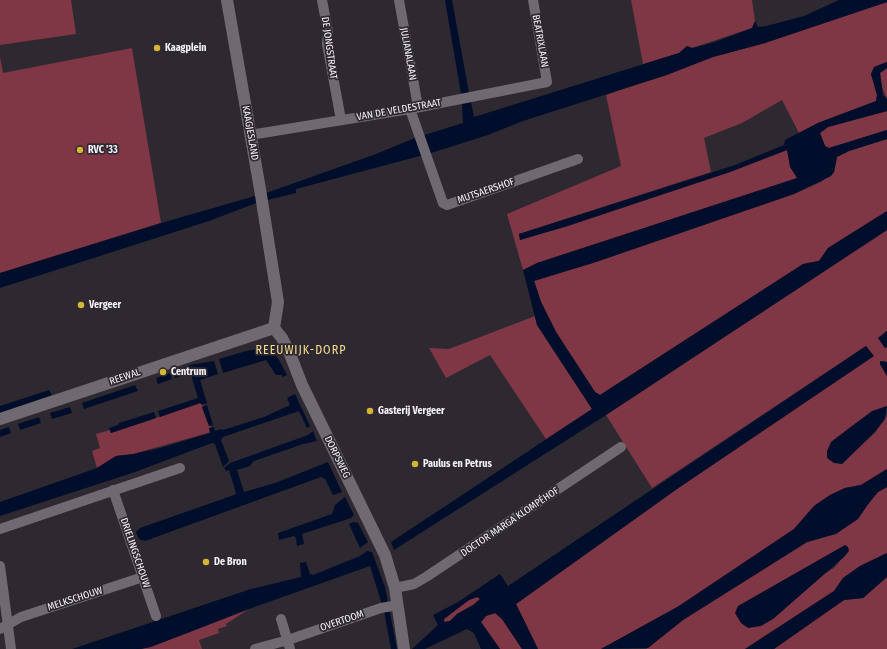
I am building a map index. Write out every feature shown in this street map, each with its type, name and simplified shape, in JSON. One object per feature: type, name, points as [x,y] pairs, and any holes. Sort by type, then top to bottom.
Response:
[{"type":"street","name":"KAAGJESLAND","points":[[227,0],[278,302],[274,328]]},
{"type":"street","name":"DE JONGSTRAAT","points":[[322,0],[328,32],[327,44],[341,120]]},
{"type":"street","name":"JULIANALAAN","points":[[398,0],[414,108]]},
{"type":"street","name":"BEATRIXLAAN","points":[[533,0],[547,82]]},
{"type":"street","name":"VAN DE VELDESTRAAT","points":[[250,135],[414,108],[547,82]]},
{"type":"street","name":"MUTSAERSHOF","points":[[414,108],[419,138],[443,203],[447,205],[578,159]]},
{"type":"street","name":"REEWAL","points":[[0,419],[274,328]]},
{"type":"street","name":"DORPSWEG","points":[[274,328],[285,343],[306,392],[380,543],[392,572],[395,588],[390,606],[404,648]]},
{"type":"street","name":"DOCTOR MARGA KLOMPÉHOF","points":[[395,588],[414,584],[426,577],[621,447]]},
{"type":"street","points":[[0,529],[180,468]]},
{"type":"street","name":"DRIELINGSCHOUW","points":[[113,490],[156,616]]},
{"type":"street","points":[[0,566],[4,626],[11,649]]},
{"type":"street","name":"MELKSCHOUW","points":[[4,626],[21,617],[143,577]]},
{"type":"street","name":"OVERTOOM","points":[[255,649],[289,644],[390,606]]},
{"type":"street","points":[[281,619],[289,644]]},
{"type":"shaded area","points":[[0,0],[71,0],[76,34],[0,45]]},
{"type":"shaded area","points":[[631,0],[752,0],[755,21],[752,28],[692,48],[687,46],[679,53],[643,64]]},
{"type":"shaded area","points":[[887,2],[887,62],[874,67],[871,74],[877,95],[876,101],[818,123],[799,133],[782,100],[742,123],[704,138],[711,172],[519,234],[520,240],[730,172],[787,150],[798,178],[537,263],[523,270],[507,214],[621,166],[606,95],[713,57],[765,43]]},
{"type":"shaded area","name":"RVC '33","points":[[132,48],[161,223],[0,273],[0,57],[3,73]]},
{"type":"shaded area","points":[[887,68],[887,99],[882,87],[880,73]]},
{"type":"shaded area","points":[[887,111],[887,130],[829,148],[825,146],[820,133],[828,127]]},
{"type":"shaded area","points":[[887,139],[887,211],[828,248],[819,261],[803,264],[600,395],[595,392],[556,332],[541,302],[534,280],[593,263],[794,194],[821,182],[834,172],[837,157],[849,151]]},
{"type":"shaded area","points":[[887,230],[887,331],[878,338],[885,348],[887,347],[887,362],[883,361],[880,364],[887,376],[887,406],[860,420],[831,442],[842,464],[875,432],[887,415],[887,469],[861,485],[845,488],[830,495],[814,506],[794,529],[679,606],[601,649],[538,649],[516,604],[677,489],[873,356],[866,346],[652,488],[606,415]]},
{"type":"shaded area","points":[[535,316],[537,325],[592,409],[546,439],[490,355],[446,378],[429,348],[449,349]]},
{"type":"shaded area","points":[[201,403],[202,405],[204,404],[202,407],[209,426],[211,426],[209,428],[211,432],[133,454],[116,456],[97,468],[92,451],[100,448],[96,434],[110,430],[111,433]]},
{"type":"shaded area","points":[[887,487],[887,553],[860,566],[843,578],[834,591],[745,649],[646,649],[683,620],[807,542],[819,539],[869,503],[878,492]],"holes":[[[848,551],[834,568],[821,576],[773,619]]]},
{"type":"shaded area","points":[[887,577],[887,649],[774,649],[844,600],[863,598]]},
{"type":"shaded area","points":[[478,597],[480,599],[473,605],[457,614],[450,621],[445,622],[444,619],[469,600]]},
{"type":"shaded area","points":[[249,609],[226,624],[227,626],[218,629],[219,633],[199,640],[202,649],[141,649],[185,634]]},
{"type":"shaded area","points":[[495,613],[502,619],[522,649],[500,649],[481,622],[486,616]]},
{"type":"water","points":[[445,0],[452,0],[469,93],[461,94]]},
{"type":"water","points":[[839,0],[887,0],[887,2],[765,43],[713,57],[667,75],[523,121],[488,135],[431,153],[296,189],[296,193],[259,202],[209,221],[0,288],[0,273],[161,223],[269,192],[376,154],[415,138],[463,123],[462,104],[471,102],[474,117],[679,53],[687,46],[692,48],[712,43],[752,28],[755,21],[758,27],[766,26],[804,16]]},
{"type":"water","points":[[887,62],[887,68],[880,73],[883,95],[887,99],[887,111],[828,127],[820,133],[825,146],[829,148],[887,130],[887,139],[849,151],[837,157],[834,172],[831,176],[794,194],[593,263],[534,281],[541,302],[556,332],[595,392],[600,395],[803,264],[819,261],[828,248],[887,211],[887,230],[606,415],[394,550],[391,542],[592,409],[537,325],[523,270],[537,263],[797,178],[790,167],[787,150],[730,172],[568,226],[520,240],[519,234],[735,165],[784,145],[785,140],[818,123],[876,101],[877,95],[871,74],[874,67]]},
{"type":"water","points":[[887,331],[887,347],[885,348],[878,338]]},
{"type":"water","points":[[866,346],[874,356],[677,489],[516,604],[538,649],[522,649],[502,619],[495,613],[486,616],[481,622],[500,649],[481,649],[474,633],[467,629],[425,649],[412,649],[438,625],[433,615],[458,602],[500,574],[508,586]],"holes":[[[477,597],[480,599],[473,605],[457,614],[450,621],[444,622],[444,619],[469,600]]]},
{"type":"water","points":[[264,348],[273,351],[287,375],[282,377],[282,375],[276,375],[266,360],[223,373],[219,359],[246,351]]},
{"type":"water","points":[[214,361],[218,374],[200,380],[207,403],[202,405],[200,403],[160,417],[158,411],[198,398],[191,375],[175,378],[172,372],[190,365]]},
{"type":"water","points":[[880,361],[887,362],[887,376],[880,364]]},
{"type":"water","points":[[170,373],[172,379],[158,384],[156,378]]},
{"type":"water","points":[[135,385],[138,391],[84,409],[82,403]]},
{"type":"water","points":[[49,390],[52,395],[0,413],[0,406]]},
{"type":"water","points":[[295,394],[310,426],[307,428],[299,411],[223,437],[221,440],[229,461],[223,467],[215,444],[212,443],[135,472],[0,516],[0,502],[97,468],[116,456],[160,448],[210,433],[209,428],[214,427],[215,431],[223,430],[264,417],[290,405],[287,398]]},
{"type":"water","points":[[207,405],[213,425],[209,426],[202,407]]},
{"type":"water","points":[[887,406],[885,419],[875,432],[842,464],[834,463],[827,458],[827,451],[831,442],[872,411]]},
{"type":"water","points":[[70,407],[72,413],[52,419],[50,413]]},
{"type":"water","points":[[154,412],[156,418],[111,433],[109,428],[118,425],[119,423]]},
{"type":"water","points":[[39,417],[41,423],[20,430],[18,424]]},
{"type":"water","points":[[9,427],[11,433],[0,437],[0,430]]},
{"type":"water","points":[[313,431],[317,441],[303,444],[254,461],[250,466],[237,470],[244,492],[275,483],[328,462],[342,492],[333,495],[325,479],[321,477],[145,541],[139,539],[136,532],[140,528],[234,495],[236,493],[229,470],[226,471],[224,468],[230,463],[308,435]]},
{"type":"water","points":[[887,469],[887,487],[878,492],[858,519],[836,534],[807,542],[683,620],[648,648],[601,649],[679,606],[794,529],[814,506],[830,495],[845,488],[861,485]]},
{"type":"water","points":[[345,497],[354,515],[351,518],[302,534],[304,544],[297,546],[296,538],[294,536],[279,540],[278,533],[332,514],[335,505]]},
{"type":"water","points":[[353,522],[358,523],[368,542],[360,548],[349,524]]},
{"type":"water","points":[[845,545],[848,547],[849,551],[844,557],[773,619],[761,626],[748,628],[741,623],[735,613],[738,606]]},
{"type":"water","points":[[367,551],[372,552],[385,587],[397,649],[391,649],[384,611],[370,566],[249,609],[151,647],[141,649],[72,649],[251,589],[301,577],[300,563],[306,562],[310,574],[313,575],[360,556]]},
{"type":"water","points":[[887,553],[887,577],[863,598],[844,600],[774,649],[745,649],[834,591],[843,578],[860,566]]},
{"type":"place","name":"Kaagplein","points":[[157,48]]},
{"type":"place","name":"RVC '33","points":[[80,150]]},
{"type":"place","name":"Vergeer","points":[[81,305]]},
{"type":"place","name":"Centrum","points":[[163,372]]},
{"type":"place","name":"Gasterij Vergeer","points":[[370,411]]},
{"type":"place","name":"Paulus en Petrus","points":[[415,464]]},
{"type":"place","name":"De Bron","points":[[206,562]]},
{"type":"district","name":"REEUWIJK-DORP","points":[[301,351]]}]
